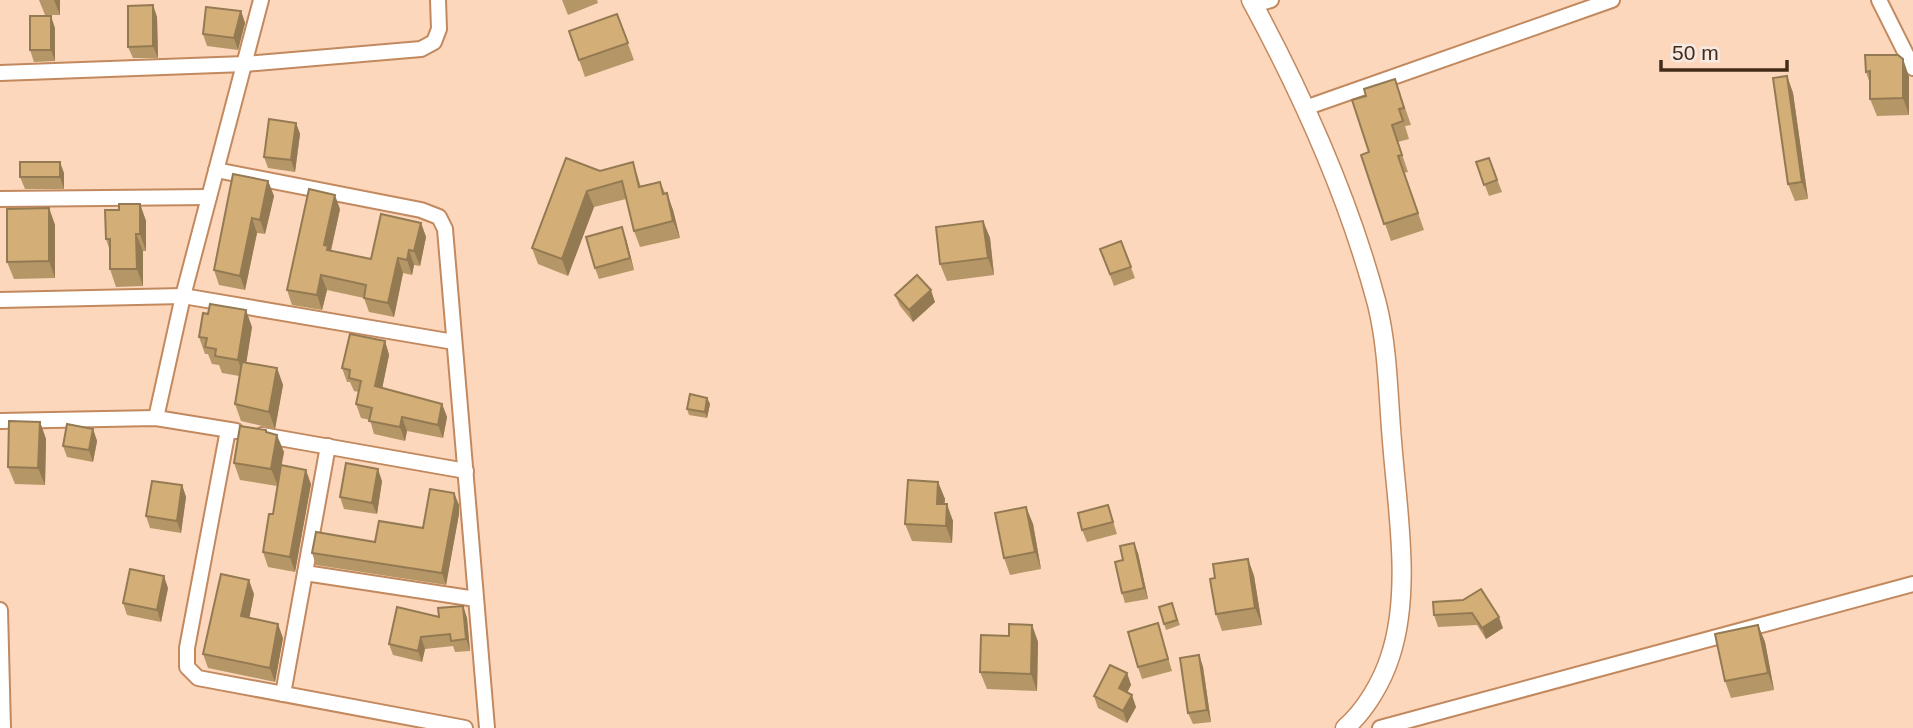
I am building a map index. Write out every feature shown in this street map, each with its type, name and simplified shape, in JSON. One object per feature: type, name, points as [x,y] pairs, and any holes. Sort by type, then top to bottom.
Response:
[{"type":"street","points":[[156,418],[183,296],[261,0]]},
{"type":"street","points":[[0,73],[245,64],[421,49],[434,42],[439,29],[438,0]]},
{"type":"street","points":[[1306,108],[1612,0]]},
{"type":"street","points":[[1879,0],[1913,68]]},
{"type":"street","points":[[1259,2],[1336,180],[1377,306],[1385,345],[1401,561],[1399,616],[1390,658],[1373,693],[1355,720],[1345,728]]},
{"type":"street","points":[[216,170],[421,210],[439,216],[445,229],[487,728]]},
{"type":"street","points":[[0,198],[209,197]]},
{"type":"street","points":[[0,300],[183,296],[454,342]]},
{"type":"street","points":[[0,421],[156,418],[466,471]]},
{"type":"street","points":[[228,430],[187,648],[187,667],[198,678],[465,728]]},
{"type":"street","points":[[283,694],[328,446]]},
{"type":"street","points":[[305,573],[476,599]]},
{"type":"street","points":[[1380,728],[1913,584]]},
{"type":"street","points":[[0,610],[3,728]]},
{"type":"building","points":[[153,5],[153,46],[128,47],[128,6]]},
{"type":"building","points":[[206,7],[241,11],[234,38],[203,34]]},
{"type":"building","points":[[617,14],[628,43],[579,60],[569,31]]},
{"type":"building","points":[[30,16],[51,16],[51,50],[30,50]]},
{"type":"building","points":[[1865,55],[1898,55],[1903,59],[1903,98],[1870,99],[1870,71],[1866,72]]},
{"type":"building","points":[[1787,76],[1802,182],[1788,184],[1773,78]]},
{"type":"building","points":[[1395,79],[1404,108],[1399,109],[1403,121],[1392,125],[1402,155],[1398,156],[1418,213],[1384,224],[1361,155],[1369,152],[1352,100],[1366,96],[1364,89]]},
{"type":"building","points":[[269,119],[296,123],[291,160],[264,157]]},
{"type":"building","points":[[566,158],[600,171],[633,162],[639,187],[660,182],[663,194],[667,193],[673,221],[634,231],[622,181],[587,191],[562,259],[532,248]]},
{"type":"building","points":[[1489,158],[1497,180],[1484,185],[1476,162]]},
{"type":"building","points":[[20,162],[60,162],[60,177],[20,177]]},
{"type":"building","points":[[233,174],[268,181],[260,220],[252,218],[240,276],[214,270]]},
{"type":"building","points":[[309,189],[335,195],[324,245],[328,246],[327,250],[371,259],[381,214],[421,223],[414,251],[409,250],[407,260],[398,258],[388,303],[364,298],[366,285],[321,275],[317,295],[287,290]]},
{"type":"building","points":[[119,204],[140,204],[140,234],[136,234],[137,269],[110,269],[110,239],[106,239],[105,210],[119,210]]},
{"type":"building","points":[[49,208],[49,261],[7,262],[7,209]]},
{"type":"building","points":[[983,221],[988,258],[940,264],[936,227]]},
{"type":"building","points":[[622,227],[630,258],[595,268],[586,237]]},
{"type":"building","points":[[1121,241],[1131,267],[1110,274],[1100,249]]},
{"type":"building","points":[[917,275],[931,290],[909,310],[895,295]]},
{"type":"building","points":[[210,304],[246,310],[238,360],[215,356],[216,349],[205,347],[207,338],[199,337],[203,313],[208,314]]},
{"type":"building","points":[[350,334],[385,341],[375,386],[442,404],[438,425],[402,417],[400,427],[369,421],[372,408],[356,404],[361,381],[349,378],[350,370],[342,368]]},
{"type":"building","points":[[242,362],[277,368],[269,412],[235,404]]},
{"type":"building","points":[[690,394],[707,398],[705,412],[687,409]]},
{"type":"building","points":[[9,421],[40,422],[38,468],[8,467]]},
{"type":"building","points":[[67,424],[93,429],[89,450],[63,446]]},
{"type":"building","points":[[240,426],[266,430],[277,435],[271,469],[234,463]]},
{"type":"building","points":[[346,463],[378,469],[372,503],[340,497]]},
{"type":"building","points":[[281,465],[306,470],[290,557],[263,552]]},
{"type":"building","points":[[908,480],[938,482],[937,504],[947,504],[946,526],[905,524]]},
{"type":"building","points":[[152,481],[182,485],[177,521],[146,516]]},
{"type":"building","points":[[430,489],[454,493],[455,502],[442,573],[312,553],[316,532],[375,542],[379,521],[423,528]]},
{"type":"building","points":[[1108,505],[1113,522],[1082,530],[1078,513]]},
{"type":"building","points":[[1026,507],[1035,552],[1004,558],[995,513]]},
{"type":"building","points":[[1134,543],[1144,588],[1122,593],[1115,562],[1123,560],[1120,546]]},
{"type":"building","points":[[1248,559],[1255,608],[1216,614],[1210,579],[1215,578],[1213,564]]},
{"type":"building","points":[[130,569],[164,576],[157,610],[123,603]]},
{"type":"building","points":[[221,574],[249,580],[241,616],[278,624],[270,668],[203,654]]},
{"type":"building","points":[[1481,589],[1499,617],[1482,628],[1472,613],[1434,615],[1433,602],[1463,600]]},
{"type":"building","points":[[1172,603],[1177,620],[1164,624],[1159,607]]},
{"type":"building","points":[[463,606],[466,639],[451,641],[450,634],[421,637],[418,651],[389,644],[397,607],[439,617],[438,608]]},
{"type":"building","points":[[1158,623],[1168,659],[1138,667],[1128,632]]},
{"type":"building","points":[[1009,624],[1032,625],[1031,674],[980,672],[981,635],[1009,636]]},
{"type":"building","points":[[1758,625],[1768,673],[1725,681],[1715,634]]},
{"type":"building","points":[[1199,655],[1207,710],[1188,713],[1180,658]]},
{"type":"building","points":[[1110,665],[1127,673],[1119,688],[1132,695],[1123,711],[1094,696]]}]
